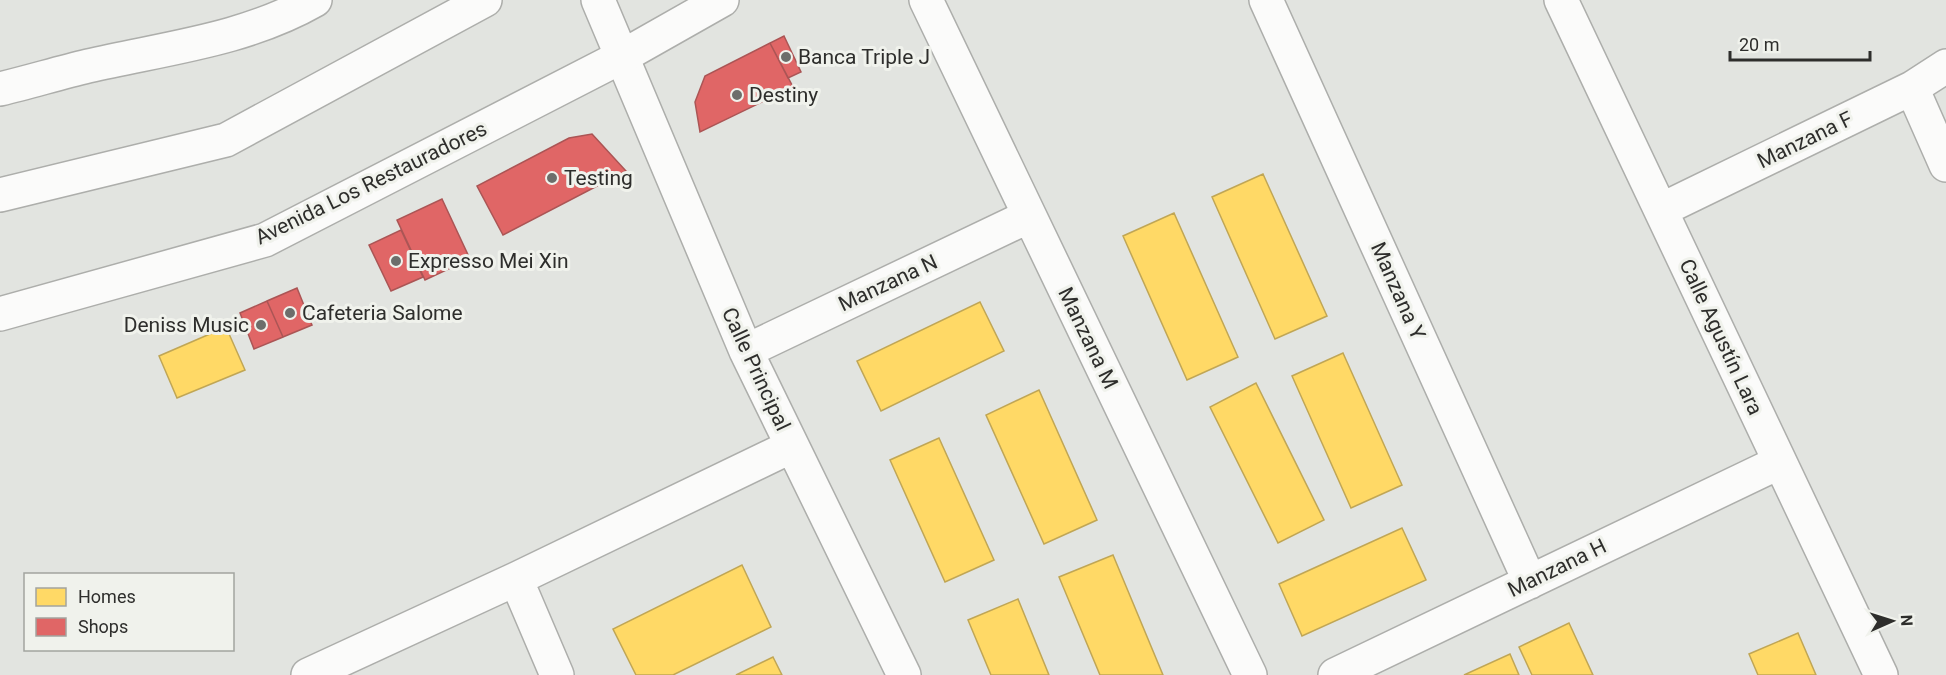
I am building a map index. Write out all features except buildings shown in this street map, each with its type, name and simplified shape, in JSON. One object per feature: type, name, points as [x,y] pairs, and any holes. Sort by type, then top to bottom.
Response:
[{"type":"street","points":[[0,89],[87,66],[223,38],[297,11],[315,0]]},
{"type":"street","points":[[0,195],[226,140],[485,0]]},
{"type":"street","name":"Calle Principal","points":[[598,0],[746,351],[904,675]]},
{"type":"street","name":"Avenida Los Restauradores","points":[[0,314],[265,240],[623,56],[722,0]]},
{"type":"street","name":"Manzana M","points":[[926,0],[1250,675]]},
{"type":"street","name":"Manzana Y","points":[[1266,0],[1530,582]]},
{"type":"street","name":"Calle Agustín Lara","points":[[1561,0],[1881,675]]},
{"type":"street","name":"Manzana F","points":[[1661,210],[1912,88],[1946,66]]},
{"type":"street","points":[[1912,88],[1946,165]]},
{"type":"street","name":"Manzana N","points":[[746,351],[1029,216]]},
{"type":"street","points":[[308,675],[516,579],[792,446]]},
{"type":"street","name":"Manzana H","points":[[1335,675],[1780,462]]},
{"type":"street","points":[[516,579],[557,675]]},
{"type":"place","name":"Banca Triple J","points":[[786,57]]},
{"type":"place","name":"Destiny","points":[[737,95]]},
{"type":"place","name":"Testing","points":[[552,178]]},
{"type":"place","name":"Expresso Mei Xin","points":[[396,261]]},
{"type":"place","name":"Cafeteria Salome","points":[[290,313]]},
{"type":"place","name":"Deniss Music","points":[[261,325]]}]
